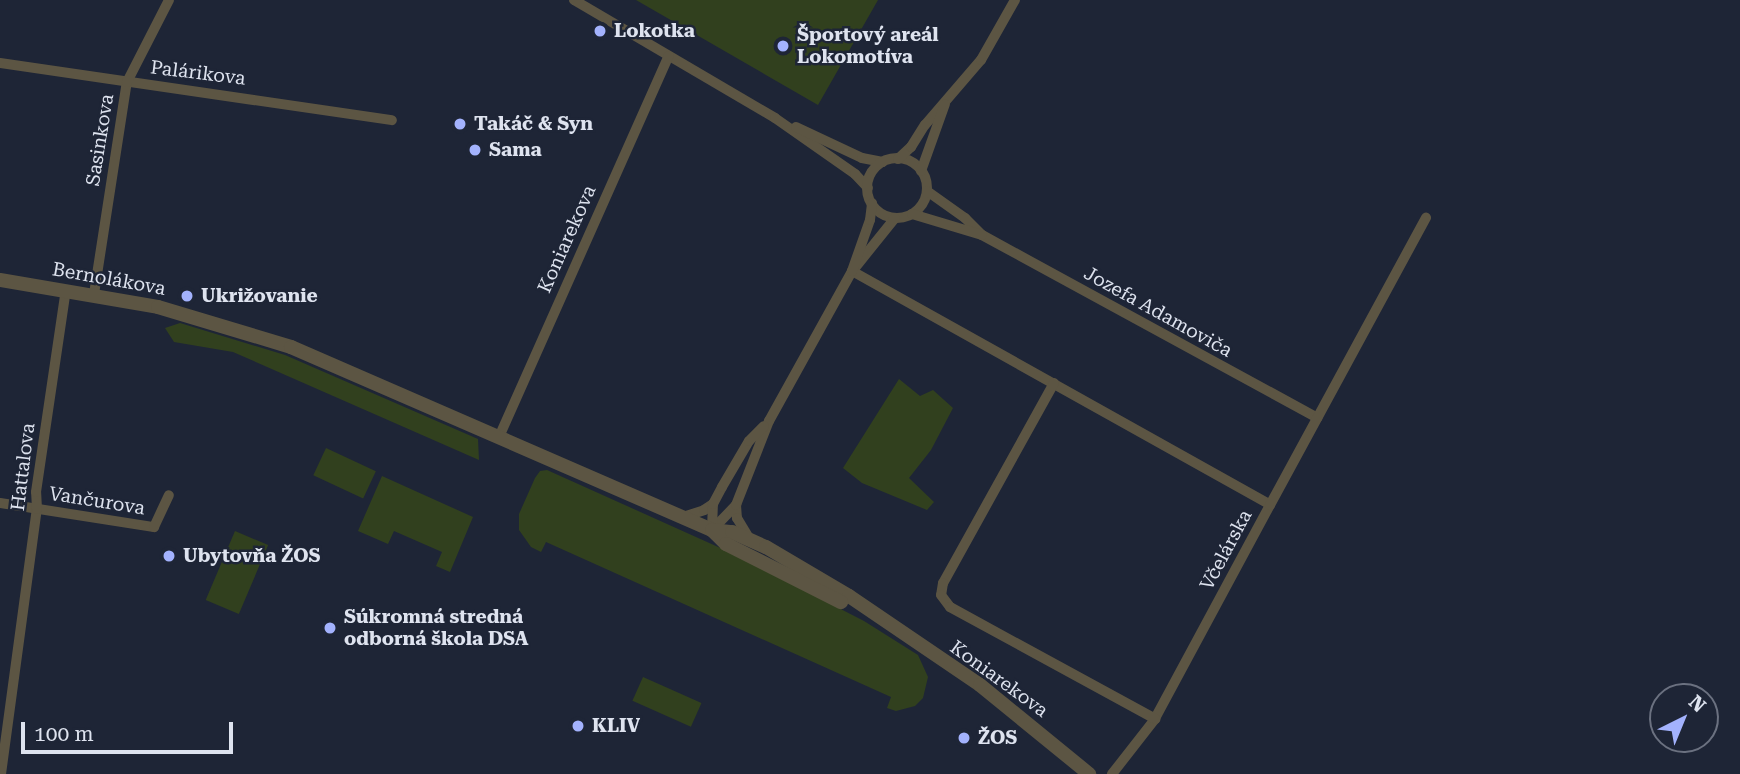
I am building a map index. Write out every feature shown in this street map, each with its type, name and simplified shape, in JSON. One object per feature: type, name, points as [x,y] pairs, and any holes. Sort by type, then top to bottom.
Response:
[{"type":"street","name":"Sasinkova","points":[[94,294],[127,82],[169,0]]},
{"type":"street","points":[[574,0],[775,118],[855,174],[868,188],[872,203],[870,219],[852,271],[769,421],[736,505],[712,530]]},
{"type":"street","points":[[898,159],[988,50],[1016,0]]},
{"type":"street","name":"Koniarekova","points":[[499,437],[669,56]]},
{"type":"street","name":"Palárikova","points":[[0,63],[392,120]]},
{"type":"street","points":[[921,171],[945,104]]},
{"type":"street","points":[[775,118],[862,158],[883,162],[898,159],[913,163],[921,171],[927,191],[924,202],[912,214],[895,218],[879,212],[872,203]]},
{"type":"street","points":[[868,188],[872,173],[883,162]]},
{"type":"street","name":"Jozefa Adamoviča","points":[[927,191],[965,218],[982,235]]},
{"type":"street","name":"Jozefa Adamoviča","points":[[912,214],[982,235],[1317,418]]},
{"type":"street","points":[[852,271],[895,218]]},
{"type":"street","points":[[1270,505],[1426,218]]},
{"type":"street","name":"Včelárska","points":[[852,271],[1270,505],[1155,719],[1112,774]]},
{"type":"street","name":"Bernolákova","points":[[0,280],[94,294],[198,317],[291,346]]},
{"type":"street","name":"Hattalova","points":[[1,774],[37,509],[36,492],[66,290]]},
{"type":"street","name":"Koniarekova","points":[[291,346],[712,530],[726,544],[883,622]]},
{"type":"street","points":[[1054,383],[943,583],[941,595],[950,607],[1155,719]]},
{"type":"street","points":[[712,530],[713,504],[749,441],[769,421]]},
{"type":"street","name":"Vančurova","points":[[0,503],[154,527],[169,495]]},
{"type":"street","points":[[683,517],[694,515],[713,504]]},
{"type":"street","points":[[736,505],[737,518],[750,540]]},
{"type":"street","name":"Koniarekova","points":[[712,530],[732,531],[849,596],[883,622],[980,685],[1088,774]]},
{"type":"green space","name":"Športový areál Lokomotíva","points":[[636,0],[878,0],[818,105]]},
{"type":"green space","points":[[180,323],[285,355],[478,439],[479,460],[233,352],[174,342],[165,328]]},
{"type":"green space","points":[[899,379],[920,396],[933,390],[953,408],[931,450],[909,478],[934,502],[927,510],[862,483],[843,468]]},
{"type":"green space","points":[[326,448],[376,471],[363,498],[313,475]]},
{"type":"green space","points":[[547,470],[736,555],[864,621],[918,655],[928,677],[923,698],[915,706],[896,711],[887,708],[891,697],[546,542],[541,552],[531,547],[519,530],[519,514],[535,478],[540,471]]},
{"type":"green space","points":[[382,476],[473,517],[450,572],[436,566],[442,552],[394,531],[388,544],[358,531]]},
{"type":"green space","points":[[235,531],[268,545],[239,614],[206,600]]},
{"type":"green space","points":[[643,677],[701,703],[691,727],[632,701]]},
{"type":"place","name":"Lokotka","points":[[600,31]]},
{"type":"place","name":"Športový areál Lokomotíva","points":[[783,46]]},
{"type":"place","name":"Takáč & Syn","points":[[460,124]]},
{"type":"place","name":"Sama","points":[[475,150]]},
{"type":"place","name":"Ukrižovanie","points":[[187,296]]},
{"type":"place","name":"Ubytovňa ŽOS","points":[[169,556]]},
{"type":"place","name":"Súkromná stredná odborná škola DSA","points":[[330,628]]},
{"type":"place","name":"KLIV","points":[[578,726]]},
{"type":"place","name":"ŽOS","points":[[964,738]]}]
